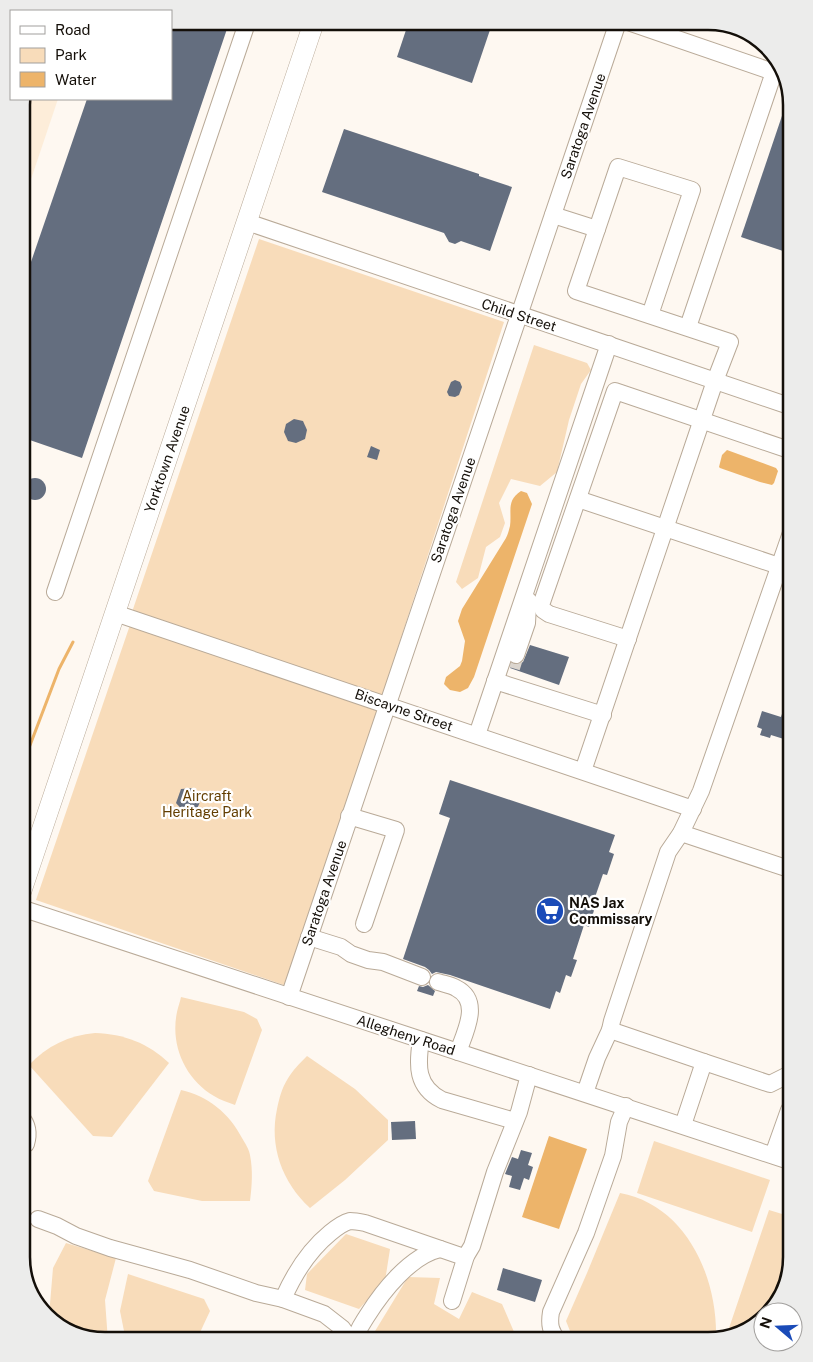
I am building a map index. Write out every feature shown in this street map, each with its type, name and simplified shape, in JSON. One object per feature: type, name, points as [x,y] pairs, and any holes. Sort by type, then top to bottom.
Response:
[{"type":"main road","name":"Yorktown Avenue","points":[[30,865],[311,30]]},
{"type":"street","points":[[55,592],[245,30]]},
{"type":"street","name":"Saratoga Avenue","points":[[289,997],[615,30]]},
{"type":"street","points":[[651,30],[775,73]]},
{"type":"street","points":[[688,327],[778,78]]},
{"type":"street","points":[[583,771],[595,713],[628,639],[715,381],[730,342],[576,291],[618,167],[692,190],[650,315]]},
{"type":"street","points":[[553,215],[597,229]]},
{"type":"street","name":"Child Street","points":[[247,222],[783,404]]},
{"type":"street","points":[[501,683],[536,561],[610,344]]},
{"type":"street","points":[[628,639],[549,614],[543,610],[541,605],[615,391],[783,447]]},
{"type":"street","points":[[578,499],[779,566]]},
{"type":"street","points":[[585,1093],[597,1058],[610,1030],[668,852],[681,833],[701,791],[783,555]]},
{"type":"street","points":[[477,735],[501,683],[514,662],[527,623],[528,605],[539,571],[536,561]]},
{"type":"street","name":"Biscayne Street","points":[[115,613],[692,809]]},
{"type":"street","points":[[501,683],[595,713]]},
{"type":"street","points":[[350,816],[396,830],[364,924]]},
{"type":"street","points":[[681,833],[783,867]]},
{"type":"street","name":"Allegheny Road","points":[[30,911],[783,1158]]},
{"type":"street","points":[[309,937],[341,947],[352,954],[368,960],[383,962],[422,978]]},
{"type":"street","points":[[438,982],[457,988],[466,996],[469,1003],[470,1014],[458,1052]]},
{"type":"street","points":[[610,1030],[770,1084],[783,1078]]},
{"type":"street","points":[[421,1040],[418,1058],[420,1075],[423,1082],[434,1095],[442,1100],[515,1122]]},
{"type":"street","points":[[683,1125],[704,1062]]},
{"type":"street","points":[[452,1301],[466,1256],[472,1246],[495,1172],[519,1112],[529,1075]]},
{"type":"street","points":[[552,1332],[549,1321],[551,1312],[586,1233],[613,1156],[619,1122],[626,1106]]},
{"type":"street","points":[[774,1155],[783,1128]]},
{"type":"street","points":[[38,1220],[110,1248],[190,1270],[256,1293],[283,1299],[324,1314],[334,1320],[345,1332]]},
{"type":"street","points":[[283,1299],[294,1275],[309,1254],[339,1226],[351,1221],[366,1223],[461,1256],[466,1256]]},
{"type":"street","points":[[357,1332],[389,1286],[431,1251],[440,1249]]},
{"type":"street","points":[[334,1320],[348,1324],[362,1324]]},
{"type":"shaded area","points":[[30,100],[58,100],[30,182]]},
{"type":"green space","points":[[259,239],[504,322],[381,699],[131,615]]},
{"type":"green space","points":[[534,345],[587,363],[591,370],[581,384],[569,420],[557,472],[540,486],[511,479],[499,503],[505,523],[500,537],[486,547],[478,578],[462,589],[456,582]]},
{"type":"green space","name":"Aircraft Heritage Park","points":[[130,625],[378,708],[284,985],[36,900]]},
{"type":"green space","points":[[181,997],[244,1012],[257,1019],[262,1030],[235,1105],[216,1097],[204,1089],[188,1071],[182,1060],[178,1049],[175,1024]]},
{"type":"green space","points":[[85,1034],[116,1035],[135,1041],[153,1050],[169,1063],[112,1137],[93,1136],[30,1066],[36,1058],[51,1047],[67,1039]]},
{"type":"green space","points":[[307,1056],[355,1089],[388,1120],[388,1140],[345,1180],[310,1208],[300,1198],[285,1175],[280,1163],[275,1136],[277,1109],[282,1090],[291,1073]]},
{"type":"green space","points":[[181,1090],[209,1101],[224,1113],[237,1129],[247,1146],[252,1166],[250,1201],[202,1201],[154,1191],[148,1181]]},
{"type":"green space","points":[[654,1141],[770,1180],[752,1232],[637,1193]]},
{"type":"green space","points":[[620,1193],[643,1200],[663,1212],[680,1228],[694,1247],[704,1269],[711,1292],[716,1331],[570,1331],[566,1321]]},
{"type":"green space","points":[[769,1210],[783,1214],[782,1271],[775,1290],[767,1302],[753,1302],[753,1316],[729,1329]]},
{"type":"green space","points":[[346,1234],[390,1249],[385,1281],[359,1309],[305,1290],[307,1274]]},
{"type":"green space","points":[[66,1243],[116,1258],[105,1300],[107,1332],[81,1328],[63,1319],[50,1307],[53,1268]]},
{"type":"green space","points":[[128,1274],[204,1299],[210,1311],[200,1332],[124,1332],[120,1311]]},
{"type":"green space","points":[[408,1277],[440,1278],[434,1304],[459,1319],[472,1292],[502,1304],[514,1332],[374,1332]]},
{"type":"water","points":[[727,450],[776,468],[778,471],[774,483],[772,485],[760,482],[720,468],[722,455]]},
{"type":"water","points":[[521,491],[527,493],[532,504],[474,677],[468,688],[460,692],[450,690],[444,684],[446,677],[460,666],[465,641],[458,621],[462,609],[506,538],[510,526],[511,503]]},
{"type":"water","points":[[549,1136],[587,1149],[559,1229],[522,1217]]},
{"type":"building","points":[[172,30],[227,30],[82,458],[30,440],[30,265],[87,100],[172,100]]},
{"type":"building","points":[[406,30],[490,30],[472,83],[397,57]]},
{"type":"building","points":[[783,113],[783,251],[741,237]]},
{"type":"building","points":[[344,129],[479,174],[479,176],[512,187],[490,251],[461,241],[455,244],[449,242],[444,233],[322,192]]},
{"type":"building","points":[[455,380],[460,382],[462,387],[459,395],[455,397],[449,396],[447,392],[451,382]]},
{"type":"building","points":[[294,419],[303,421],[307,430],[305,439],[296,443],[288,441],[284,432],[286,424]]},
{"type":"building","points":[[371,446],[380,450],[377,460],[367,457]]},
{"type":"building","points":[[39,479],[46,489],[43,497],[35,500],[30,498],[30,480]]},
{"type":"building","points":[[530,645],[569,657],[559,685],[510,668],[512,664],[517,665],[523,662]]},
{"type":"building","points":[[762,711],[781,717],[783,711],[783,739],[771,735],[770,738],[760,735],[762,729],[757,727]]},
{"type":"building","points":[[450,780],[615,835],[609,852],[614,854],[607,875],[603,874],[592,906],[595,907],[589,927],[584,925],[573,959],[577,960],[571,977],[566,975],[560,993],[556,991],[550,1009],[450,975],[436,972],[432,974],[425,967],[403,959],[450,818],[439,814]]},
{"type":"building","points":[[193,788],[202,797],[197,809],[184,812],[176,803],[181,789]]},
{"type":"building","points":[[428,985],[435,991],[433,996],[417,991],[419,986]]},
{"type":"building","points":[[415,1121],[416,1139],[392,1140],[391,1122]]},
{"type":"building","points":[[521,1150],[532,1153],[528,1165],[533,1167],[529,1180],[524,1178],[520,1190],[509,1187],[512,1176],[505,1174],[512,1157],[518,1159]]},
{"type":"building","points":[[503,1268],[542,1280],[535,1302],[497,1290]]},
{"type":"waterway","points":[[30,745],[59,669],[73,642]]},
{"type":"tunnel","points":[[512,668],[516,655]]},
{"type":"place","name":"NAS Jax Commissary","points":[[550,911]]}]
